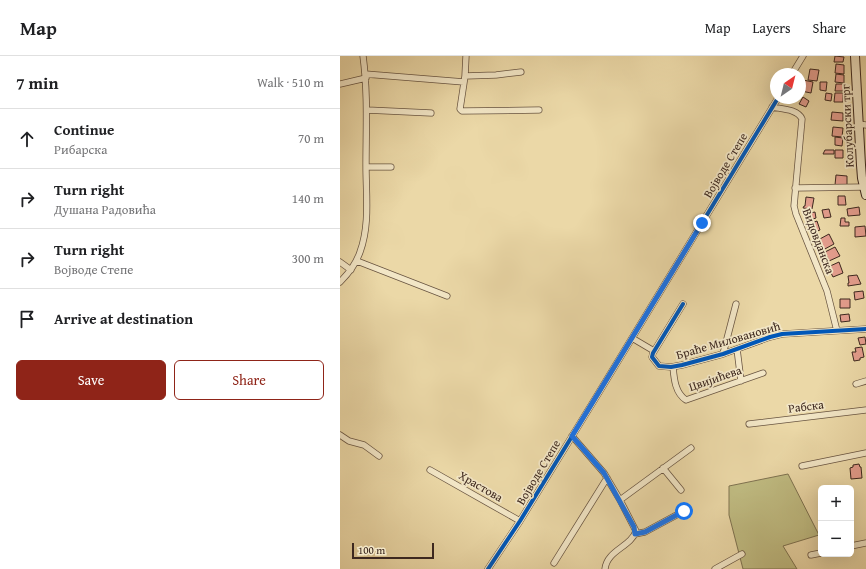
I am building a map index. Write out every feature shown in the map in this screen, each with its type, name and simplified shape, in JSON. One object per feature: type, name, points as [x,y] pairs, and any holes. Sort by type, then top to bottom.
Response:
[{"type":"street","points":[[340,282],[351,270],[361,251],[366,223],[367,110],[363,56]]},
{"type":"street","points":[[466,56],[465,79],[460,109],[462,111],[539,110]]},
{"type":"street","points":[[796,68],[803,56]]},
{"type":"street","name":"Колубарски трг","points":[[855,56],[863,125],[861,165],[865,191]]},
{"type":"street","points":[[340,84],[365,76],[465,79],[521,72]]},
{"type":"street","name":"Војводе Степе","points":[[490,568],[774,104]]},
{"type":"street","name":"Видовданска","points":[[772,107],[798,113],[802,119],[794,200],[796,214],[827,291],[837,331]]},
{"type":"street","points":[[367,110],[431,112]]},
{"type":"street","points":[[366,167],[391,167]]},
{"type":"street","points":[[795,188],[865,191]]},
{"type":"street","points":[[356,261],[447,296]]},
{"type":"street","points":[[340,262],[351,270]]},
{"type":"street","points":[[632,338],[653,352],[683,304]]},
{"type":"street","points":[[723,354],[736,304]]},
{"type":"street","name":"Браће Миловановић","points":[[653,352],[652,357],[659,366],[674,367],[723,354],[782,334],[866,329]]},
{"type":"street","points":[[737,349],[742,381]]},
{"type":"street","name":"Цвијићева","points":[[674,367],[674,380],[679,392],[686,400],[763,374]]},
{"type":"street","points":[[856,384],[866,381]]},
{"type":"street","name":"Рабска","points":[[749,424],[866,410]]},
{"type":"street","points":[[340,435],[349,441],[364,445],[379,456]]},
{"type":"street","points":[[572,436],[607,478],[634,527],[635,534]]},
{"type":"street","points":[[620,500],[691,448]]},
{"type":"street","points":[[802,466],[866,453]]},
{"type":"street","points":[[664,468],[681,490]]},
{"type":"street","name":"Храстова","points":[[430,470],[520,521]]},
{"type":"street","points":[[554,563],[607,478]]},
{"type":"street","points":[[605,569],[607,561],[611,556],[635,534],[645,532],[684,511]]},
{"type":"street","points":[[854,546],[866,544]]},
{"type":"street","points":[[715,569],[742,554]]},
{"type":"street","points":[[811,555],[818,554]]},
{"type":"shaded area","points":[[788,474],[818,533],[818,535],[783,546],[797,569],[743,569],[729,515],[729,486]]},
{"type":"building","points":[[835,56],[844,57],[843,62],[834,62]]},
{"type":"building","points":[[836,64],[844,65],[844,74],[835,73]]},
{"type":"building","points":[[810,69],[819,70],[817,81],[808,80]]},
{"type":"building","points":[[836,74],[844,75],[844,83],[835,82]]},
{"type":"building","points":[[806,81],[813,82],[811,93],[806,92]]},
{"type":"building","points":[[820,82],[827,82],[826,91],[820,90]]},
{"type":"building","points":[[836,84],[844,84],[843,91],[835,91]]},
{"type":"building","points":[[826,93],[832,94],[831,101],[825,100]]},
{"type":"building","points":[[835,93],[843,93],[843,102],[834,102]]},
{"type":"building","points":[[806,99],[809,101],[806,107],[799,104],[806,104]]},
{"type":"building","points":[[832,112],[843,113],[843,121],[831,120]]},
{"type":"building","points":[[833,127],[843,128],[842,137],[832,136]]},
{"type":"building","points":[[835,137],[843,138],[842,146],[835,145]]},
{"type":"building","points":[[825,150],[834,150],[834,154],[823,154]]},
{"type":"building","points":[[835,150],[843,150],[843,158],[835,158]]},
{"type":"building","points":[[836,175],[847,176],[847,186],[835,185]]},
{"type":"building","points":[[838,196],[845,196],[846,205],[838,205]]},
{"type":"building","points":[[806,197],[814,198],[812,209],[803,208],[805,206]]},
{"type":"building","points":[[859,207],[860,215],[848,216],[847,209]]},
{"type":"building","points":[[829,209],[831,217],[824,218],[822,210]]},
{"type":"building","points":[[810,211],[810,213],[815,212],[816,218],[807,221],[804,213]]},
{"type":"building","points":[[841,218],[845,218],[845,222],[849,222],[849,226],[840,226]]},
{"type":"building","points":[[817,221],[820,230],[812,233],[809,224]]},
{"type":"building","points":[[865,226],[866,236],[855,237],[855,227]]},
{"type":"building","points":[[829,234],[834,244],[823,250],[818,240]]},
{"type":"building","points":[[835,247],[840,256],[829,261],[825,252]]},
{"type":"building","points":[[839,262],[843,273],[833,277],[828,267]]},
{"type":"building","points":[[857,275],[861,284],[848,286],[848,276]]},
{"type":"building","points":[[863,291],[864,298],[855,300],[854,292]]},
{"type":"building","points":[[840,299],[850,299],[850,308],[840,308]]},
{"type":"building","points":[[849,314],[850,321],[841,322],[840,315]]},
{"type":"building","points":[[865,337],[866,344],[860,345],[858,338]]},
{"type":"building","points":[[862,347],[864,357],[860,358],[860,360],[854,361],[852,352],[856,352],[855,348]]},
{"type":"building","points":[[859,464],[861,467],[862,478],[851,479],[850,468],[853,467],[853,465]]},
{"type":"cycle path","points":[[488,569],[520,521],[774,104]]},
{"type":"cycle path","points":[[683,304],[653,353],[652,357],[659,366],[671,367],[682,365],[723,354],[782,334],[866,329]]},
{"type":"route","points":[[684,511],[645,532],[635,534],[636,531],[634,527],[604,473],[572,436],[702,223]]}]
